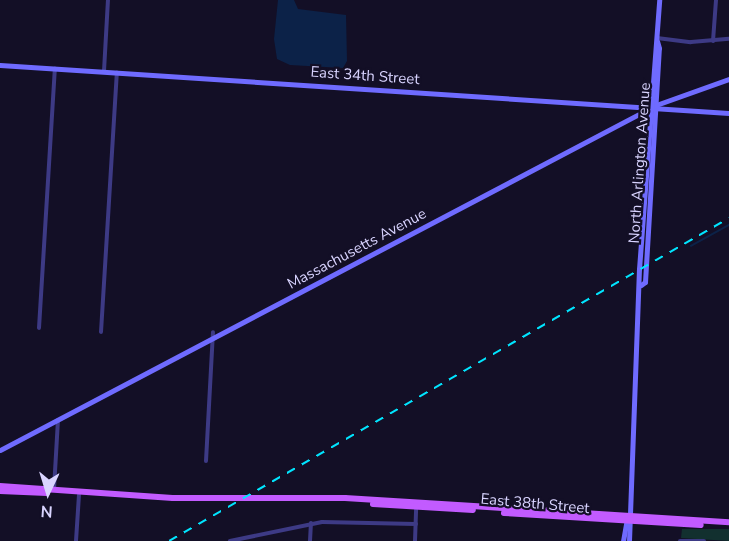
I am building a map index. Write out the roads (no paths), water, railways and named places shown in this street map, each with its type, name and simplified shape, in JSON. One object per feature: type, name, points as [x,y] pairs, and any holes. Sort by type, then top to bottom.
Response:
[{"type":"main road","name":"North Arlington Avenue","points":[[623,541],[627,520],[641,285],[645,282],[659,0]]},
{"type":"main road","name":"East 34th Street","points":[[0,65],[729,113]]},
{"type":"main road","name":"Massachusetts Avenue","points":[[0,450],[653,107],[680,95],[729,79]]},
{"type":"main road","points":[[680,95],[682,109]]},
{"type":"main road","name":"East 38th Street","points":[[0,486],[140,496]]},
{"type":"main road","name":"East 38th Street","points":[[0,491],[215,499],[340,500],[627,520],[729,524]]},
{"type":"main road","name":"North Arlington Avenue","points":[[627,520],[629,541]]},
{"type":"street","points":[[104,71],[108,0]]},
{"type":"street","points":[[713,41],[716,0]]},
{"type":"street","points":[[657,40],[729,39]]},
{"type":"street","points":[[39,328],[55,68]]},
{"type":"street","points":[[101,332],[117,72]]},
{"type":"street","points":[[206,461],[215,339],[213,332]]},
{"type":"street","points":[[54,489],[58,420]]},
{"type":"street","points":[[76,541],[79,495]]},
{"type":"street","points":[[415,541],[416,504]]},
{"type":"street","points":[[230,541],[311,523],[416,524]]},
{"type":"street","points":[[310,541],[311,523]]},
{"type":"street","points":[[682,541],[704,541]]},
{"type":"water","points":[[278,0],[294,0],[298,9],[346,15],[347,61],[343,68],[290,65],[277,59],[274,39]]},
{"type":"waterway","points":[[691,246],[729,225]]},
{"type":"railway","points":[[169,541],[729,218]]}]
